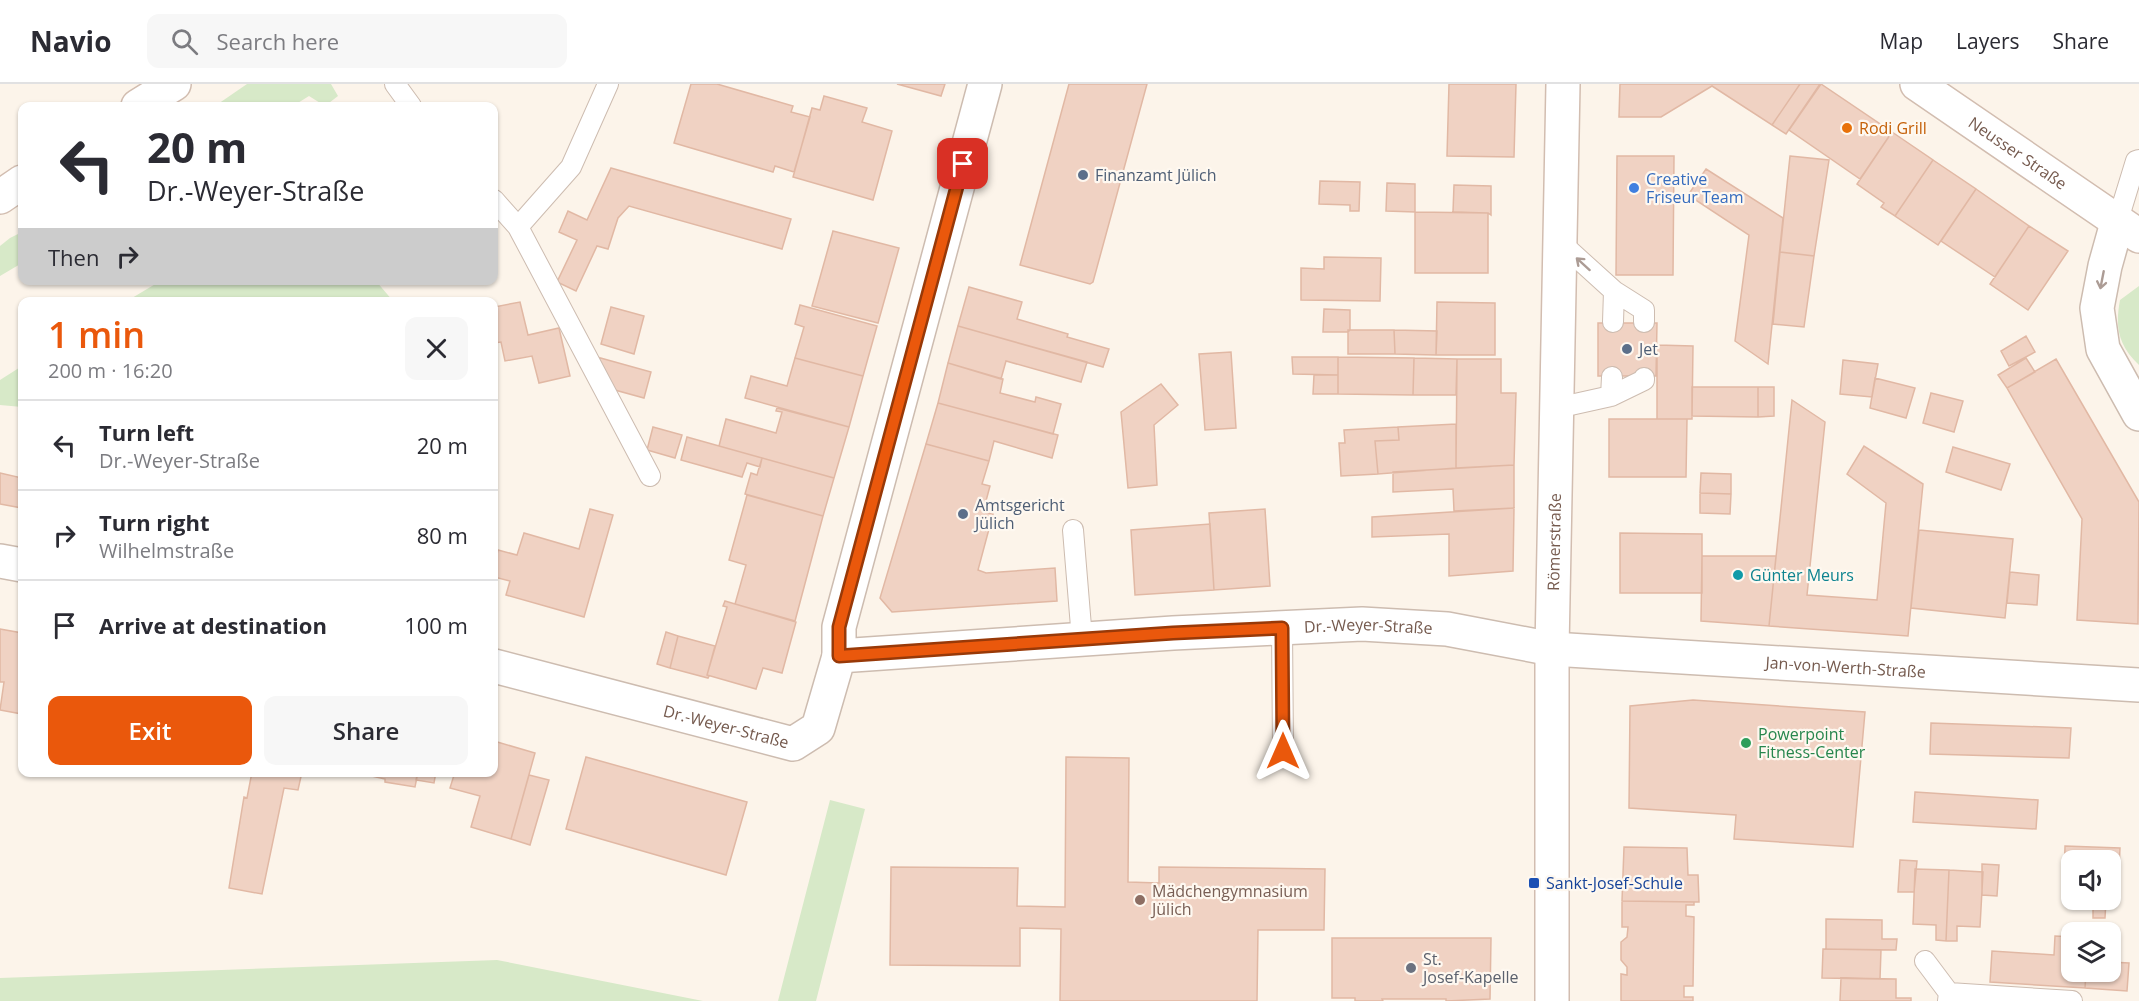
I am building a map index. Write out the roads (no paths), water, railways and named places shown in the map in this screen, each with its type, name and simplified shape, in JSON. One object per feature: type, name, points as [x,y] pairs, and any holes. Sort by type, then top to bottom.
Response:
[{"type":"street","points":[[145,102],[174,84]]},
{"type":"street","points":[[839,656],[839,627],[985,84]]},
{"type":"street","name":"Römerstraße","points":[[1552,1001],[1552,649],[1563,84]]},
{"type":"street","name":"Neusser Straße","points":[[1917,84],[2128,230]]},
{"type":"street","points":[[0,197],[18,185]]},
{"type":"street","points":[[2128,230],[2105,266],[2097,308],[2103,350],[2139,414]]},
{"type":"street","points":[[0,561],[18,565]]},
{"type":"street","name":"Dr.-Weyer-Straße","points":[[498,667],[793,744],[818,728],[839,656],[1082,639],[1362,624],[1447,629],[1552,649]]},
{"type":"street","name":"Jan-von-Werth-Straße","points":[[1552,649],[2139,685]]},
{"type":"lane","points":[[395,84],[408,102]]},
{"type":"lane","points":[[518,227],[571,167],[608,84]]},
{"type":"lane","points":[[2128,230],[2136,161],[2139,160]]},
{"type":"lane","points":[[498,204],[518,227],[650,476]]},
{"type":"lane","points":[[1561,243],[1614,291],[1644,310],[1644,322]]},
{"type":"lane","points":[[1613,322],[1614,291]]},
{"type":"lane","points":[[1557,408],[1612,386],[1644,380],[1644,378]]},
{"type":"lane","points":[[1073,530],[1082,639]]},
{"type":"lane","points":[[1282,628],[1283,751]]},
{"type":"lane","points":[[1925,961],[1949,997],[2072,1001]]},
{"type":"place","name":"Rodi Grill","points":[[1847,128]]},
{"type":"place","name":"Finanzamt Jülich","points":[[1083,175]]},
{"type":"place","name":"Creative Friseur Team","points":[[1634,188]]},
{"type":"place","name":"Jet","points":[[1627,349]]},
{"type":"place","name":"Amtsgericht Jülich","points":[[963,514]]},
{"type":"place","name":"Günter Meurs","points":[[1738,575]]},
{"type":"place","name":"Powerpoint Fitness-Center","points":[[1746,743]]},
{"type":"place","name":"Sankt-Josef-Schule","points":[[1534,883]]},
{"type":"place","name":"Mädchengymnasium Jülich","points":[[1140,900]]},
{"type":"place","name":"St. Josef-Kapelle","points":[[1411,968]]}]
